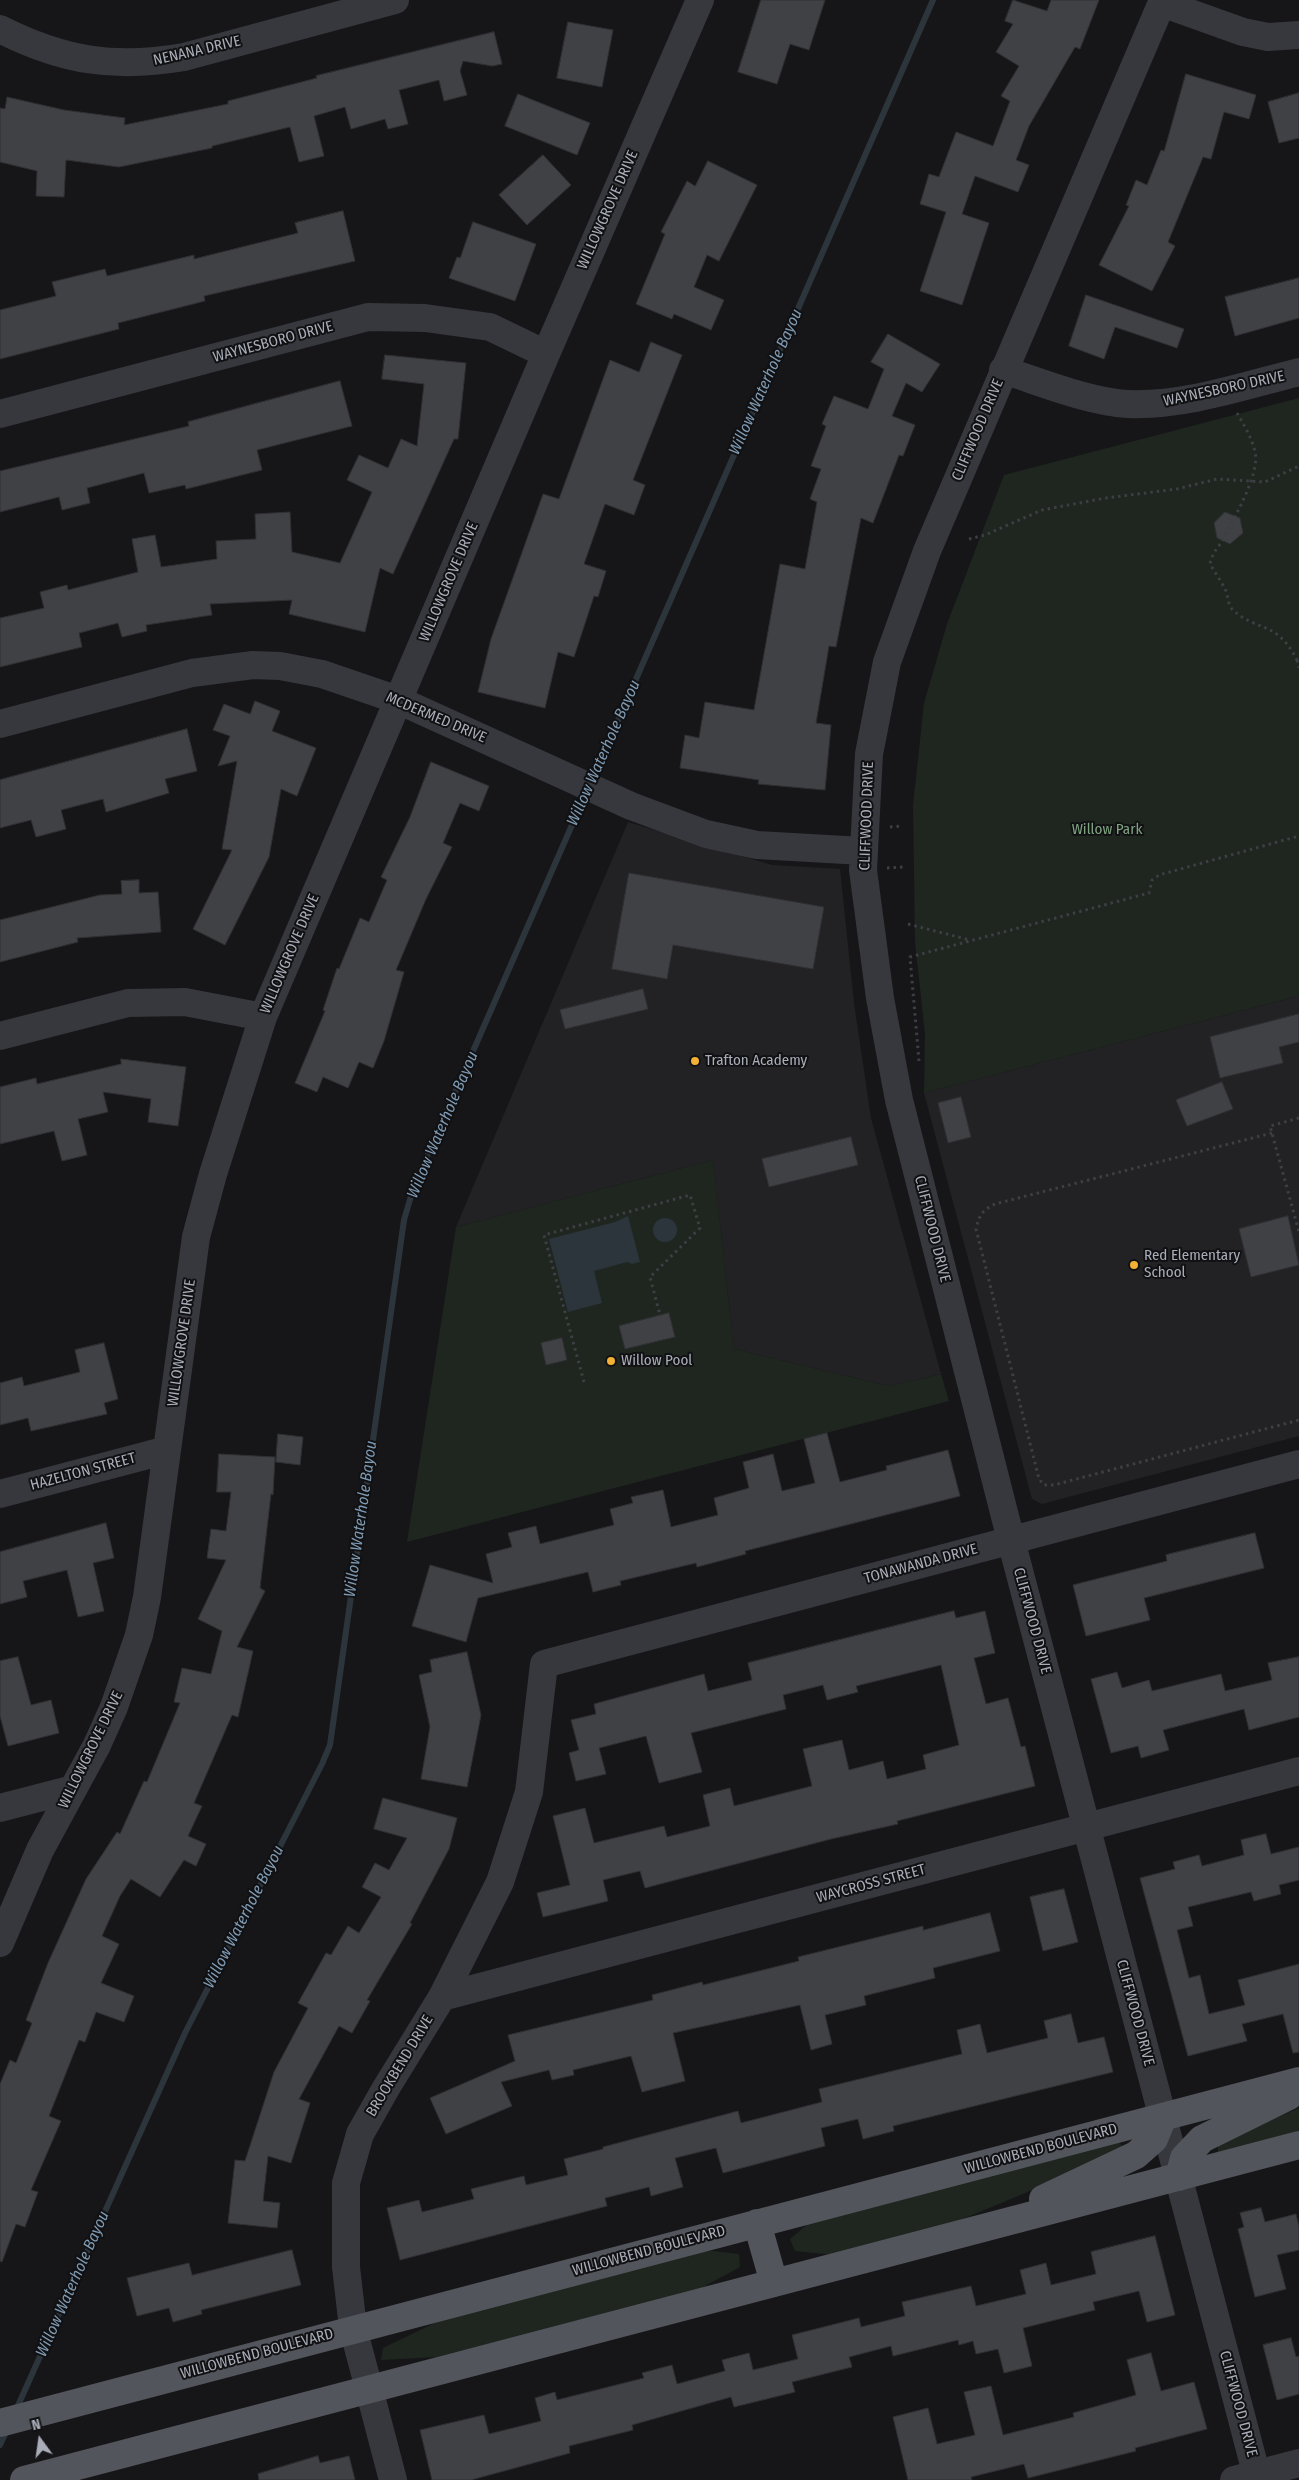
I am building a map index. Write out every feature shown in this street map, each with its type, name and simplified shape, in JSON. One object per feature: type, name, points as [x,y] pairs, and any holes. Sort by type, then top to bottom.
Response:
[{"type":"main road","name":"WILLOWBEND BOULEVARD","points":[[0,2423],[353,2328],[1299,2082]]},
{"type":"main road","points":[[1179,2177],[1184,2158],[1202,2139],[1299,2091]]},
{"type":"main road","points":[[978,2230],[1136,2156],[1154,2139],[1163,2117]]},
{"type":"main road","points":[[28,2479],[368,2388],[1299,2145]]},
{"type":"main road","points":[[757,2223],[774,2283]]},
{"type":"street","name":"NENANA DRIVE","points":[[0,29],[32,45],[75,56],[119,64],[149,63],[184,57],[395,0]]},
{"type":"street","name":"WILLOWGROVE DRIVE","points":[[0,1943],[40,1850],[114,1706],[139,1635],[147,1597],[196,1237],[215,1164],[263,1017],[546,354],[700,0]]},
{"type":"street","points":[[1162,1],[1243,32],[1268,36],[1299,35]]},
{"type":"street","name":"CLIFFWOOD DRIVE","points":[[1162,1],[926,551],[887,662],[869,754],[871,860],[868,919],[899,1100],[1011,1540],[1179,2177],[1250,2478]]},
{"type":"street","name":"WAYNESBORO DRIVE","points":[[0,414],[368,317],[425,318],[490,327],[546,354]]},
{"type":"street","name":"WAYNESBORO DRIVE","points":[[1003,370],[1074,393],[1126,404],[1167,403],[1299,372]]},
{"type":"street","name":"MCDERMED DRIVE","points":[[0,724],[192,673],[253,664],[280,666],[322,674],[398,700],[631,806],[706,834],[757,844],[871,860]]},
{"type":"street","points":[[0,1036],[128,1003],[185,1002],[263,1017]]},
{"type":"street","name":"HAZELTON STREET","points":[[0,1494],[167,1450]]},
{"type":"street","name":"TONAWANDA DRIVE","points":[[544,1664],[1299,1464]]},
{"type":"street","name":"BROOKBEND DRIVE","points":[[393,2480],[353,2328],[346,2267],[346,2183],[360,2134],[442,1997],[500,1882],[529,1792],[544,1664]]},
{"type":"street","name":"WAYCROSS STREET","points":[[442,1997],[1299,1771]]},
{"type":"street","points":[[0,1808],[72,1789]]},
{"type":"street","points":[[1250,2478],[1299,2463]]},
{"type":"path","points":[[1224,391],[1249,433],[1256,454],[1251,482],[1222,540],[1212,551],[1210,564],[1225,589],[1230,608],[1244,617],[1278,633],[1289,645],[1298,660],[1299,668]]},
{"type":"path","points":[[969,539],[985,535],[1042,510],[1106,498],[1177,489],[1217,479],[1265,482],[1299,466]]},
{"type":"path","points":[[919,1068],[910,957],[1149,894],[1152,880],[1159,875],[1299,836]]},
{"type":"path","points":[[871,860],[904,867]]},
{"type":"path","points":[[908,924],[972,940]]},
{"type":"path","points":[[1299,1118],[1270,1126],[1299,1232]]},
{"type":"path","points":[[1272,1133],[995,1204],[984,1210],[978,1218],[976,1229],[1039,1479],[1044,1485],[1054,1485],[1299,1420]]},
{"type":"path","points":[[584,1382],[544,1235],[690,1195],[700,1228],[650,1277],[660,1315]]},
{"type":"shaded area","name":"Trafton Academy","points":[[628,822],[772,865],[840,869],[854,1003],[871,1118],[941,1374],[889,1386],[734,1349],[713,1160],[456,1227]]},
{"type":"shaded area","name":"Red Elementary School","points":[[1299,996],[1299,1436],[1042,1504],[1032,1499],[924,1093]]},
{"type":"shaded area","points":[[628,1216],[640,1262],[632,1264],[627,1262],[594,1271],[602,1303],[568,1312],[549,1239],[615,1222]]},
{"type":"shaded area","points":[[660,1218],[670,1218],[677,1225],[677,1235],[670,1242],[660,1242],[653,1235],[653,1225]]},
{"type":"green space","name":"Willow Park","points":[[1299,398],[1299,996],[924,1093],[925,1034],[915,942],[913,805],[924,703],[947,624],[1004,475]]},
{"type":"green space","name":"Willow Pool","points":[[713,1160],[734,1349],[889,1386],[941,1374],[949,1401],[407,1542],[456,1227]]},
{"type":"green space","points":[[1299,2108],[1299,2131],[1218,2153],[1218,2143]]},
{"type":"green space","points":[[1118,2141],[1126,2151],[958,2221],[833,2255],[795,2251],[790,2239],[809,2223]]},
{"type":"green space","points":[[705,2250],[739,2254],[740,2267],[692,2293],[436,2357],[381,2360],[383,2348],[443,2319]]},
{"type":"building","points":[[761,0],[825,0],[809,50],[790,44],[777,84],[738,72]]},
{"type":"building","points":[[1013,0],[1047,11],[1051,0],[1099,0],[1080,49],[1075,47],[1029,126],[1016,160],[1029,165],[1018,192],[975,176],[962,214],[989,223],[962,305],[920,291],[946,212],[920,204],[929,174],[939,177],[956,132],[993,146],[1010,101],[1001,96],[1019,66],[996,52],[1013,24],[1005,21]]},
{"type":"building","points":[[568,22],[613,30],[602,87],[557,78]]},
{"type":"building","points":[[494,32],[502,64],[492,66],[463,61],[460,71],[467,95],[444,101],[439,80],[399,90],[408,124],[388,129],[385,119],[351,129],[345,107],[314,116],[324,156],[299,162],[290,127],[212,146],[212,148],[119,167],[66,160],[64,197],[36,196],[37,171],[0,162],[0,108],[5,109],[7,97],[64,110],[125,118],[124,125],[228,104],[228,101],[317,78],[316,76]]},
{"type":"building","points":[[1186,74],[1256,95],[1249,119],[1224,112],[1211,159],[1203,157],[1168,242],[1175,246],[1152,291],[1099,265],[1129,206],[1126,205],[1136,180],[1147,185],[1161,150],[1164,151]]},
{"type":"building","points":[[1299,93],[1299,138],[1279,143],[1268,102]]},
{"type":"building","points":[[518,94],[590,123],[577,155],[505,126]]},
{"type":"building","points":[[543,155],[571,185],[527,225],[499,195]]},
{"type":"building","points":[[708,161],[757,185],[719,261],[707,255],[694,287],[724,300],[711,330],[674,314],[672,319],[636,304],[665,234],[661,232],[687,181],[695,186]]},
{"type":"building","points":[[343,211],[355,261],[204,296],[205,301],[118,323],[119,329],[0,359],[0,310],[56,296],[52,282],[105,269],[107,276],[194,255],[194,259],[298,233],[295,223]]},
{"type":"building","points":[[473,222],[536,244],[515,301],[449,278],[457,257],[460,258]]},
{"type":"building","points":[[1299,278],[1299,318],[1235,336],[1225,297]]},
{"type":"building","points":[[1086,295],[1184,329],[1177,348],[1115,327],[1104,359],[1069,346]]},
{"type":"building","points":[[888,334],[940,364],[922,392],[906,383],[892,416],[915,425],[903,456],[899,455],[873,523],[861,518],[836,647],[829,646],[816,723],[831,725],[825,790],[758,784],[759,780],[680,768],[685,735],[699,738],[705,702],[754,710],[780,564],[805,569],[817,502],[810,499],[821,469],[811,466],[826,426],[822,424],[834,396],[868,409],[884,369],[871,362]]},
{"type":"building","points":[[651,342],[682,355],[633,480],[645,485],[634,515],[605,504],[584,564],[606,571],[598,597],[594,596],[574,657],[558,652],[545,708],[478,692],[491,639],[543,494],[559,499],[610,360],[639,372]]},
{"type":"building","points":[[385,355],[466,363],[458,439],[454,439],[393,574],[380,568],[365,632],[289,614],[292,600],[210,604],[212,615],[146,625],[147,631],[122,637],[118,623],[79,633],[82,647],[0,667],[0,618],[44,608],[40,592],[67,585],[68,590],[138,572],[132,539],[155,535],[161,567],[217,559],[216,541],[256,539],[255,514],[290,512],[292,552],[340,563],[372,492],[347,480],[359,455],[388,468],[401,439],[417,446],[424,384],[382,379]]},
{"type":"building","points":[[340,381],[352,426],[257,450],[262,470],[186,489],[185,485],[149,493],[144,473],[87,488],[90,503],[62,510],[59,497],[0,512],[0,471],[189,426],[188,422]]},
{"type":"building","points":[[1225,512],[1240,518],[1243,533],[1230,544],[1217,538],[1214,523]]},
{"type":"building","points":[[255,701],[280,711],[272,731],[316,748],[297,796],[281,789],[269,857],[225,945],[193,929],[232,850],[222,849],[237,761],[218,766],[230,736],[213,730],[224,704],[250,714]]},
{"type":"building","points":[[187,729],[197,771],[165,779],[169,793],[106,812],[103,799],[61,810],[66,829],[36,837],[31,820],[0,828],[0,780]]},
{"type":"building","points":[[431,762],[489,786],[479,811],[460,803],[443,843],[452,847],[426,899],[396,970],[404,972],[384,1041],[373,1068],[359,1062],[348,1088],[323,1077],[317,1092],[295,1083],[325,1011],[323,1010],[337,968],[339,969],[360,918],[369,922],[387,880],[381,877],[410,817]]},
{"type":"building","points":[[629,873],[824,907],[813,969],[673,945],[667,979],[612,969]]},
{"type":"building","points":[[139,880],[139,893],[158,892],[161,932],[77,938],[78,942],[0,962],[0,920],[100,895],[122,894],[121,881]]},
{"type":"building","points":[[643,989],[648,1009],[565,1029],[560,1010]]},
{"type":"building","points":[[1299,1014],[1299,1042],[1279,1047],[1283,1063],[1220,1078],[1210,1037]]},
{"type":"building","points":[[121,1059],[186,1067],[178,1126],[148,1122],[151,1099],[103,1092],[108,1112],[78,1119],[87,1155],[62,1161],[54,1131],[0,1144],[0,1087],[36,1078],[37,1084],[121,1064]]},
{"type":"building","points":[[1222,1082],[1233,1109],[1187,1126],[1176,1100]]},
{"type":"building","points":[[961,1097],[971,1137],[948,1143],[938,1103]]},
{"type":"building","points":[[851,1137],[858,1165],[769,1187],[762,1159]]},
{"type":"building","points":[[1288,1216],[1299,1265],[1251,1277],[1239,1229]]},
{"type":"building","points":[[669,1313],[675,1337],[625,1349],[619,1326]]},
{"type":"building","points":[[562,1338],[567,1360],[546,1365],[541,1343]]},
{"type":"building","points":[[104,1343],[118,1399],[104,1403],[107,1414],[31,1431],[28,1418],[0,1425],[0,1383],[22,1377],[24,1386],[80,1372],[75,1350]]},
{"type":"building","points":[[827,1433],[840,1482],[887,1470],[886,1466],[948,1450],[960,1496],[745,1551],[746,1554],[697,1567],[696,1563],[620,1581],[621,1585],[593,1592],[588,1572],[478,1598],[466,1642],[412,1626],[430,1565],[493,1583],[486,1554],[512,1547],[508,1533],[536,1526],[540,1544],[614,1525],[610,1509],[633,1503],[631,1497],[663,1490],[671,1527],[718,1515],[714,1498],[749,1488],[743,1462],[773,1454],[782,1491],[815,1483],[804,1439]]},
{"type":"building","points":[[278,1434],[303,1437],[300,1465],[276,1462]]},
{"type":"building","points":[[219,1454],[275,1457],[273,1495],[271,1494],[260,1588],[265,1591],[237,1647],[253,1651],[238,1717],[232,1715],[194,1803],[202,1806],[188,1836],[206,1844],[196,1866],[184,1860],[160,1897],[131,1879],[120,1896],[102,1936],[119,1944],[101,1983],[134,1996],[124,2022],[96,2012],[85,2042],[79,2040],[49,2116],[61,2121],[31,2190],[38,2192],[25,2227],[16,2224],[2,2262],[0,2261],[0,2084],[10,2060],[16,2063],[32,2023],[26,2020],[48,1963],[86,1879],[117,1832],[120,1834],[144,1781],[147,1782],[180,1703],[174,1702],[182,1668],[211,1674],[222,1631],[198,1619],[226,1560],[207,1558],[211,1529],[226,1531],[231,1492],[217,1492]]},
{"type":"building","points":[[106,1523],[114,1558],[93,1563],[104,1611],[78,1617],[67,1570],[23,1581],[27,1597],[0,1604],[0,1552]]},
{"type":"building","points":[[1255,1533],[1264,1568],[1144,1598],[1150,1620],[1086,1636],[1073,1585],[1167,1561],[1166,1555]]},
{"type":"building","points":[[954,1611],[956,1618],[985,1611],[995,1653],[974,1658],[986,1704],[1008,1698],[1021,1747],[1025,1746],[1035,1786],[897,1821],[898,1824],[831,1839],[645,1888],[640,1871],[603,1880],[608,1901],[543,1917],[537,1893],[570,1885],[553,1816],[585,1808],[594,1843],[664,1826],[667,1837],[710,1826],[703,1795],[730,1788],[734,1806],[812,1786],[803,1749],[842,1740],[849,1770],[883,1761],[887,1779],[926,1769],[923,1755],[959,1745],[941,1665],[856,1686],[858,1692],[827,1700],[823,1685],[783,1695],[786,1709],[691,1733],[702,1772],[659,1783],[646,1736],[599,1748],[606,1774],[576,1781],[569,1753],[579,1750],[571,1720],[596,1714],[594,1704],[704,1674],[708,1691],[752,1680],[748,1663]]},
{"type":"building","points":[[467,1652],[481,1715],[467,1787],[421,1779],[430,1727],[419,1675],[432,1672],[430,1660]]},
{"type":"building","points":[[18,1657],[31,1705],[51,1700],[59,1733],[8,1746],[0,1716],[0,1661]]},
{"type":"building","points":[[1299,1657],[1299,1717],[1249,1730],[1244,1709],[1163,1730],[1169,1750],[1141,1758],[1138,1746],[1111,1753],[1091,1679],[1117,1672],[1122,1688],[1149,1680],[1152,1691],[1221,1674],[1225,1691],[1272,1680],[1268,1663]]},
{"type":"building","points":[[383,1798],[457,1818],[449,1849],[410,1923],[412,1924],[367,2000],[370,2001],[352,2033],[339,2026],[299,2099],[310,2103],[291,2163],[268,2156],[263,2201],[280,2203],[277,2228],[228,2223],[235,2160],[245,2161],[274,2072],[308,2008],[298,2003],[326,1953],[331,1955],[348,1926],[359,1933],[381,1897],[362,1887],[375,1863],[389,1870],[407,1838],[374,1829]]},
{"type":"building","points":[[1266,1834],[1271,1854],[1299,1847],[1299,1880],[1279,1885],[1281,1894],[1254,1901],[1251,1892],[1188,1907],[1193,1926],[1177,1930],[1189,1978],[1200,1975],[1209,2014],[1245,2005],[1238,1980],[1299,1964],[1299,2052],[1293,2053],[1283,2014],[1242,2024],[1247,2041],[1188,2056],[1140,1878],[1175,1869],[1173,1862],[1199,1855],[1202,1866],[1244,1855],[1241,1840]]},
{"type":"building","points":[[1064,1889],[1078,1942],[1043,1951],[1030,1897]]},
{"type":"building","points":[[990,1913],[1000,1951],[933,1968],[935,1978],[864,1996],[866,2005],[825,2015],[832,2044],[811,2050],[800,2005],[673,2033],[685,2081],[642,2092],[631,2056],[573,2070],[574,2075],[552,2080],[549,2070],[501,2082],[512,2106],[446,2134],[430,2098],[515,2061],[508,2035],[653,2000],[652,1995],[702,1982],[703,1985],[799,1961],[798,1957],[923,1926],[923,1930]]},
{"type":"building","points":[[1071,2014],[1078,2043],[1104,2037],[1113,2072],[893,2126],[894,2131],[863,2139],[858,2119],[821,2128],[825,2146],[723,2173],[716,2148],[675,2158],[683,2187],[651,2196],[649,2187],[605,2198],[607,2206],[400,2260],[387,2208],[419,2200],[422,2212],[474,2199],[471,2189],[524,2176],[526,2185],[568,2175],[564,2159],[603,2149],[603,2147],[738,2111],[741,2123],[822,2102],[819,2089],[962,2054],[957,2030],[980,2024],[987,2053],[1048,2038],[1044,2021]]},
{"type":"building","points":[[1261,2208],[1265,2222],[1296,2214],[1299,2227],[1299,2250],[1277,2255],[1286,2289],[1255,2297],[1238,2229],[1244,2227],[1240,2213]]},
{"type":"building","points":[[1155,2236],[1175,2315],[1147,2322],[1139,2291],[1093,2302],[1095,2310],[1023,2328],[1032,2366],[1004,2373],[998,2349],[976,2354],[973,2341],[959,2345],[958,2340],[893,2356],[891,2346],[849,2357],[852,2367],[792,2382],[795,2392],[734,2407],[731,2397],[632,2425],[633,2430],[569,2446],[570,2453],[471,2480],[432,2480],[420,2430],[484,2415],[489,2434],[541,2421],[535,2398],[555,2392],[557,2400],[644,2378],[642,2373],[672,2365],[677,2384],[725,2371],[722,2360],[749,2353],[753,2370],[798,2359],[792,2335],[859,2318],[861,2327],[905,2316],[902,2302],[971,2286],[976,2306],[1026,2294],[1020,2270],[1046,2263],[1051,2285],[1096,2274],[1091,2252]]},
{"type":"building","points":[[292,2250],[301,2285],[201,2310],[202,2314],[173,2322],[169,2308],[137,2316],[127,2278],[189,2263],[192,2275]]},
{"type":"building","points":[[1291,2338],[1296,2357],[1299,2356],[1299,2394],[1277,2400],[1263,2345]]},
{"type":"building","points":[[1151,2353],[1161,2391],[1194,2382],[1207,2429],[1135,2448],[1136,2451],[1028,2478],[1024,2464],[971,2477],[972,2480],[908,2480],[893,2417],[928,2408],[937,2444],[975,2435],[964,2392],[991,2386],[1003,2435],[1074,2417],[1073,2413],[1136,2395],[1127,2360]]},
{"type":"building","points":[[318,2456],[320,2463],[349,2456],[355,2480],[259,2480],[258,2474]]},
{"type":"waterway","name":"Willow Waterhole Bayou","points":[[591,782],[933,0]]},
{"type":"waterway","name":"Willow Waterhole Bayou","points":[[16,2410],[185,2033],[330,1745],[404,1220],[414,1186],[586,793]]},
{"type":"waterway","name":"Willow Waterhole Bayou","points":[[0,2445],[8,2428]]},
{"type":"place","name":"Trafton Academy","points":[[695,1061]]},
{"type":"place","name":"Red Elementary School","points":[[1134,1265]]},
{"type":"place","name":"Willow Pool","points":[[611,1361]]}]
